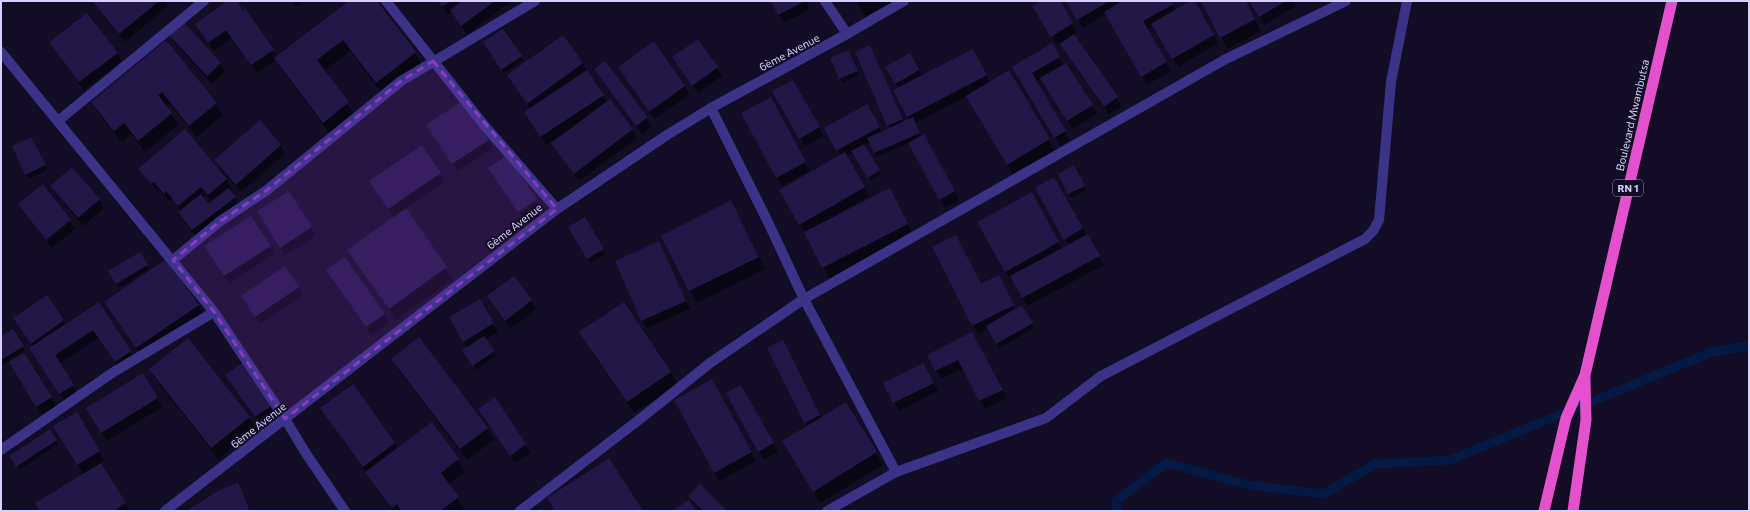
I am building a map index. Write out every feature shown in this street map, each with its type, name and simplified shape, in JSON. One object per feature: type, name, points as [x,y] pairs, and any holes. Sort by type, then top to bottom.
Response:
[{"type":"highway","name":"Boulevard Mwambutsa","points":[[1544,511],[1566,418],[1585,375],[1672,1]]},
{"type":"highway","name":"Boulevard Mwambutsa","points":[[1573,511],[1586,420],[1585,375]]},
{"type":"street","points":[[58,121],[204,1]]},
{"type":"street","points":[[386,1],[433,61],[557,209]]},
{"type":"street","points":[[173,260],[219,222],[267,190],[401,81],[535,1]]},
{"type":"street","points":[[825,1],[847,34]]},
{"type":"street","name":"6ème Avenue","points":[[165,511],[557,209],[667,134],[904,1]]},
{"type":"street","points":[[522,510],[710,363],[804,299],[1224,60],[1346,1]]},
{"type":"street","points":[[827,511],[896,472],[1046,418],[1101,376],[1365,239],[1373,231],[1379,220],[1391,82],[1407,1]]},
{"type":"street","points":[[1,52],[173,260],[214,312],[345,511]]},
{"type":"street","points":[[711,108],[767,220],[804,299],[896,472]]},
{"type":"street","points":[[1,450],[112,373],[214,312]]},
{"type":"highlighted area","points":[[433,61],[557,209],[285,419],[214,312],[173,260],[219,222],[267,190],[401,81]]},
{"type":"building","points":[[92,1],[159,1],[119,34]]},
{"type":"building","points":[[227,1],[237,1],[243,10],[245,8],[274,50],[251,65],[226,30],[208,43],[195,24]]},
{"type":"building","points":[[349,1],[377,1],[416,52],[376,83],[343,40],[317,60],[349,102],[323,123],[274,58]]},
{"type":"building","points":[[438,1],[451,1],[442,7]]},
{"type":"building","points":[[462,1],[495,1],[461,26],[450,10]]},
{"type":"building","points":[[771,1],[805,1],[778,15]]},
{"type":"building","points":[[1040,1],[1060,1],[1073,23],[1051,37],[1032,6]]},
{"type":"building","points":[[1066,1],[1110,1],[1077,20]]},
{"type":"building","points":[[1122,1],[1172,1],[1174,4],[1143,21],[1167,62],[1141,77],[1104,12]]},
{"type":"building","points":[[1190,1],[1195,1],[1214,35],[1172,59],[1151,24]]},
{"type":"building","points":[[1201,1],[1246,1],[1255,19],[1220,38]]},
{"type":"building","points":[[1249,1],[1286,1],[1259,17]]},
{"type":"building","points":[[87,13],[118,53],[79,82],[49,42]]},
{"type":"building","points":[[183,21],[221,63],[207,76],[168,34]]},
{"type":"building","points":[[503,29],[522,56],[501,70],[483,42]]},
{"type":"building","points":[[1074,34],[1118,97],[1104,107],[1060,44]]},
{"type":"building","points":[[563,35],[583,63],[527,104],[507,75]]},
{"type":"building","points":[[698,39],[718,67],[692,86],[672,57]]},
{"type":"building","points":[[166,40],[217,103],[189,126],[162,92],[158,95],[172,113],[138,141],[124,123],[114,131],[91,102]]},
{"type":"building","points":[[654,41],[685,86],[649,112],[618,67]]},
{"type":"building","points":[[1052,43],[1060,57],[1032,73],[1066,131],[1054,138],[1012,67]]},
{"type":"building","points":[[870,45],[903,119],[887,126],[855,52]]},
{"type":"building","points":[[973,49],[987,75],[907,117],[893,90]]},
{"type":"building","points":[[848,50],[858,71],[839,79],[830,58]]},
{"type":"building","points":[[910,53],[919,70],[895,84],[885,67]]},
{"type":"building","points":[[605,61],[648,117],[636,126],[594,69]]},
{"type":"building","points":[[1066,63],[1093,105],[1067,121],[1040,78]]},
{"type":"building","points":[[587,70],[604,95],[540,137],[524,112]]},
{"type":"building","points":[[1009,70],[1050,139],[1007,165],[966,96]]},
{"type":"building","points":[[793,80],[820,127],[799,139],[772,91]]},
{"type":"building","points":[[771,97],[806,162],[776,178],[741,113]]},
{"type":"building","points":[[610,99],[633,129],[574,174],[551,143]]},
{"type":"building","points":[[462,101],[489,140],[452,164],[426,125]]},
{"type":"building","points":[[867,104],[880,127],[836,151],[824,128]]},
{"type":"building","points":[[913,117],[920,133],[874,153],[867,138]]},
{"type":"building","points":[[260,120],[281,145],[236,185],[214,160]]},
{"type":"building","points":[[185,129],[227,179],[208,195],[201,187],[178,206],[166,191],[164,194],[154,182],[151,184],[138,169]]},
{"type":"building","points":[[924,134],[955,191],[939,200],[908,143]]},
{"type":"building","points":[[31,137],[46,165],[25,175],[12,146]]},
{"type":"building","points":[[864,144],[880,170],[868,178],[851,151]]},
{"type":"building","points":[[422,145],[441,173],[388,209],[369,181]]},
{"type":"building","points":[[845,152],[865,187],[799,225],[779,190]]},
{"type":"building","points":[[507,155],[537,199],[518,212],[488,168]]},
{"type":"building","points":[[1074,165],[1085,186],[1068,194],[1058,174]]},
{"type":"building","points":[[72,167],[100,199],[78,218],[50,186]]},
{"type":"building","points":[[1054,177],[1083,228],[1064,240],[1035,188]]},
{"type":"building","points":[[43,184],[71,220],[46,240],[18,204]]},
{"type":"building","points":[[228,188],[236,197],[192,230],[178,212],[201,194],[208,204]]},
{"type":"building","points":[[890,188],[908,224],[822,268],[804,232]]},
{"type":"building","points":[[289,191],[312,227],[280,248],[257,211]]},
{"type":"building","points":[[1032,192],[1059,242],[1005,272],[977,222]]},
{"type":"building","points":[[731,200],[759,257],[689,291],[661,236]]},
{"type":"building","points":[[406,208],[447,267],[389,309],[347,250]]},
{"type":"building","points":[[251,216],[271,246],[224,276],[204,246]]},
{"type":"building","points":[[585,217],[604,249],[587,259],[568,227]]},
{"type":"building","points":[[1088,234],[1100,256],[1022,298],[1010,276]]},
{"type":"building","points":[[956,235],[981,284],[999,275],[1014,305],[972,326],[932,247]]},
{"type":"building","points":[[659,241],[686,301],[641,321],[615,261]]},
{"type":"building","points":[[140,252],[148,265],[116,284],[108,271]]},
{"type":"building","points":[[345,257],[385,314],[366,327],[326,270]]},
{"type":"building","points":[[166,259],[199,305],[136,348],[104,302]]},
{"type":"building","points":[[285,266],[299,287],[255,317],[241,296]]},
{"type":"building","points":[[514,276],[532,300],[505,321],[487,296]]},
{"type":"building","points":[[47,295],[64,320],[31,344],[13,318]]},
{"type":"building","points":[[480,299],[494,323],[463,342],[449,317]]},
{"type":"building","points":[[99,302],[131,351],[115,362],[93,330],[55,355],[74,385],[59,394],[29,348]]},
{"type":"building","points":[[624,302],[671,372],[627,402],[579,332]]},
{"type":"building","points":[[1022,305],[1033,323],[996,344],[986,326]]},
{"type":"building","points":[[13,329],[24,346],[1,360],[1,336]]},
{"type":"building","points":[[972,332],[1003,390],[979,401],[958,360],[935,371],[927,355]]},
{"type":"building","points":[[484,336],[495,351],[472,366],[462,350]]},
{"type":"building","points":[[419,337],[488,428],[460,449],[391,359]]},
{"type":"building","points":[[188,338],[250,417],[211,448],[149,369]]},
{"type":"building","points":[[783,340],[820,415],[804,423],[767,348]]},
{"type":"building","points":[[24,353],[52,397],[36,407],[9,362]]},
{"type":"building","points":[[242,363],[271,406],[255,417],[225,375]]},
{"type":"building","points":[[923,363],[934,383],[893,403],[883,383]]},
{"type":"building","points":[[143,373],[158,398],[101,433],[86,408]]},
{"type":"building","points":[[712,379],[752,452],[714,473],[674,400]]},
{"type":"building","points":[[353,384],[395,443],[363,467],[320,408]]},
{"type":"building","points":[[741,385],[774,443],[758,452],[726,393]]},
{"type":"building","points":[[495,397],[526,444],[510,456],[478,409]]},
{"type":"building","points":[[846,402],[877,452],[813,492],[782,441]]},
{"type":"building","points":[[77,412],[100,451],[77,465],[53,426]]},
{"type":"building","points":[[432,422],[459,459],[441,473],[459,497],[440,511],[401,511],[397,504],[392,508],[365,472]]},
{"type":"building","points":[[50,429],[57,440],[16,467],[9,456]]},
{"type":"building","points":[[609,458],[643,511],[555,511],[547,498]]},
{"type":"building","points":[[101,463],[126,503],[113,511],[40,511],[35,503]]},
{"type":"building","points":[[238,482],[250,511],[186,511],[218,491]]},
{"type":"building","points":[[700,484],[727,511],[703,511],[688,496]]},
{"type":"building","points":[[689,500],[696,511],[672,511]]},
{"type":"waterway","points":[[1117,511],[1116,501],[1166,463],[1249,485],[1324,494],[1375,464],[1450,460],[1712,352],[1749,346]]}]
